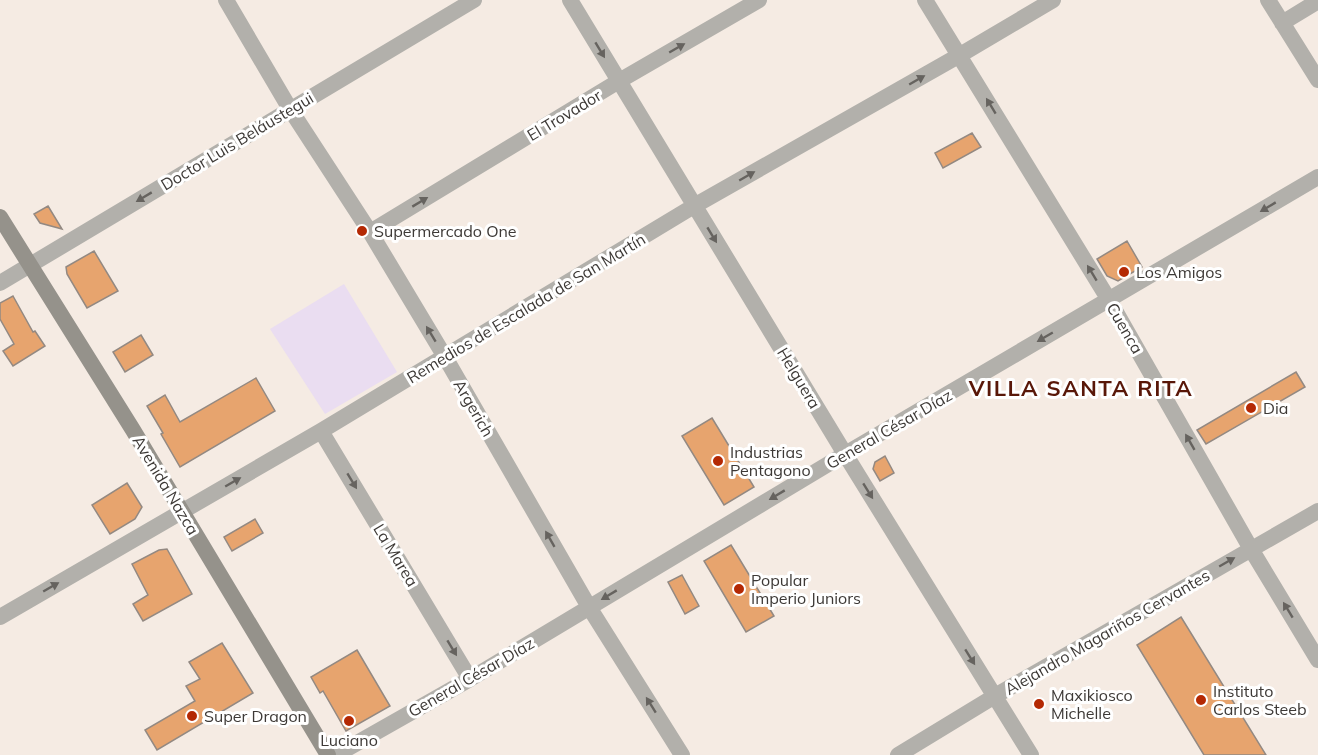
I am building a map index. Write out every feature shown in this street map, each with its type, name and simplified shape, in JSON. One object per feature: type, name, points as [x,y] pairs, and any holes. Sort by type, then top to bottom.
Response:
[{"type":"main road","name":"Avenida Nazca","points":[[0,217],[182,511],[328,755]]},
{"type":"street","name":"Argerich","points":[[226,0],[290,109],[370,232],[589,607],[682,755]]},
{"type":"street","name":"Doctor Luis Beláustegui","points":[[0,283],[474,0]]},
{"type":"street","name":"Helguera","points":[[570,0],[1030,755]]},
{"type":"street","name":"El Trovador","points":[[370,232],[619,81],[759,0]]},
{"type":"street","name":"Cuenca","points":[[925,0],[1109,300],[1251,549],[1318,660]]},
{"type":"street","name":"Remedios de Escalada de San Martín","points":[[0,616],[445,357],[694,206],[960,56],[1053,0]]},
{"type":"street","points":[[1268,0],[1318,80]]},
{"type":"street","points":[[1282,22],[1318,1]]},
{"type":"street","name":"General César Díaz","points":[[336,755],[470,679],[845,454],[1318,177]]},
{"type":"street","name":"La Marea","points":[[321,430],[470,679]]},
{"type":"street","name":"Alejandro Magariños Cervantes","points":[[898,755],[995,696],[1318,511]]},
{"type":"shaded area","points":[[344,284],[397,372],[325,414],[270,329]]},
{"type":"building","points":[[972,133],[981,147],[943,168],[935,153]]},
{"type":"building","points":[[48,206],[62,229],[40,223],[34,214]]},
{"type":"building","points":[[1127,241],[1142,267],[1118,281],[1107,276],[1097,259]]},
{"type":"building","points":[[94,251],[118,291],[87,308],[67,274],[66,267]]},
{"type":"building","points":[[13,296],[33,332],[35,331],[45,346],[13,366],[3,351],[14,344],[0,319],[0,303]]},
{"type":"building","points":[[141,335],[153,355],[125,372],[113,352]]},
{"type":"building","name":"Dia","points":[[1296,372],[1305,387],[1206,444],[1197,430]]},
{"type":"building","points":[[256,378],[275,411],[180,467],[147,406],[165,395],[180,422]]},
{"type":"building","name":"Industrias Pentagono","points":[[712,418],[754,487],[724,505],[682,436]]},
{"type":"building","points":[[885,456],[894,473],[880,481],[873,469],[875,462]]},
{"type":"building","points":[[127,483],[142,507],[135,519],[110,534],[92,505]]},
{"type":"building","points":[[255,519],[263,533],[232,551],[224,537]]},
{"type":"building","name":"Popular Imperio Juniors","points":[[731,545],[774,616],[746,632],[704,561]]},
{"type":"building","points":[[167,549],[192,594],[143,621],[133,604],[148,595],[132,564],[159,550]]},
{"type":"building","points":[[682,575],[699,606],[685,614],[668,582]]},
{"type":"building","name":"Instituto Carlos Steeb","points":[[1181,617],[1266,755],[1204,755],[1137,645]]},
{"type":"building","name":"Super Dragon","points":[[222,643],[253,693],[157,750],[145,730],[195,701],[186,686],[200,679],[189,662]]},
{"type":"building","points":[[357,650],[390,706],[346,731],[323,691],[320,693],[311,677]]},
{"type":"place","name":"Supermercado One","points":[[362,231]]},
{"type":"place","name":"Los Amigos","points":[[1124,272]]},
{"type":"place","name":"Dia","points":[[1251,408]]},
{"type":"place","name":"Industrias Pentagono","points":[[718,461]]},
{"type":"place","name":"Popular Imperio Juniors","points":[[739,589]]},
{"type":"place","name":"Instituto Carlos Steeb","points":[[1201,700]]},
{"type":"place","name":"Maxikiosco Michelle","points":[[1039,704]]},
{"type":"place","name":"Super Dragon","points":[[192,716]]},
{"type":"place","name":"Luciano","points":[[349,721]]},
{"type":"district","name":"VILLA SANTA RITA","points":[[1081,388]]}]
